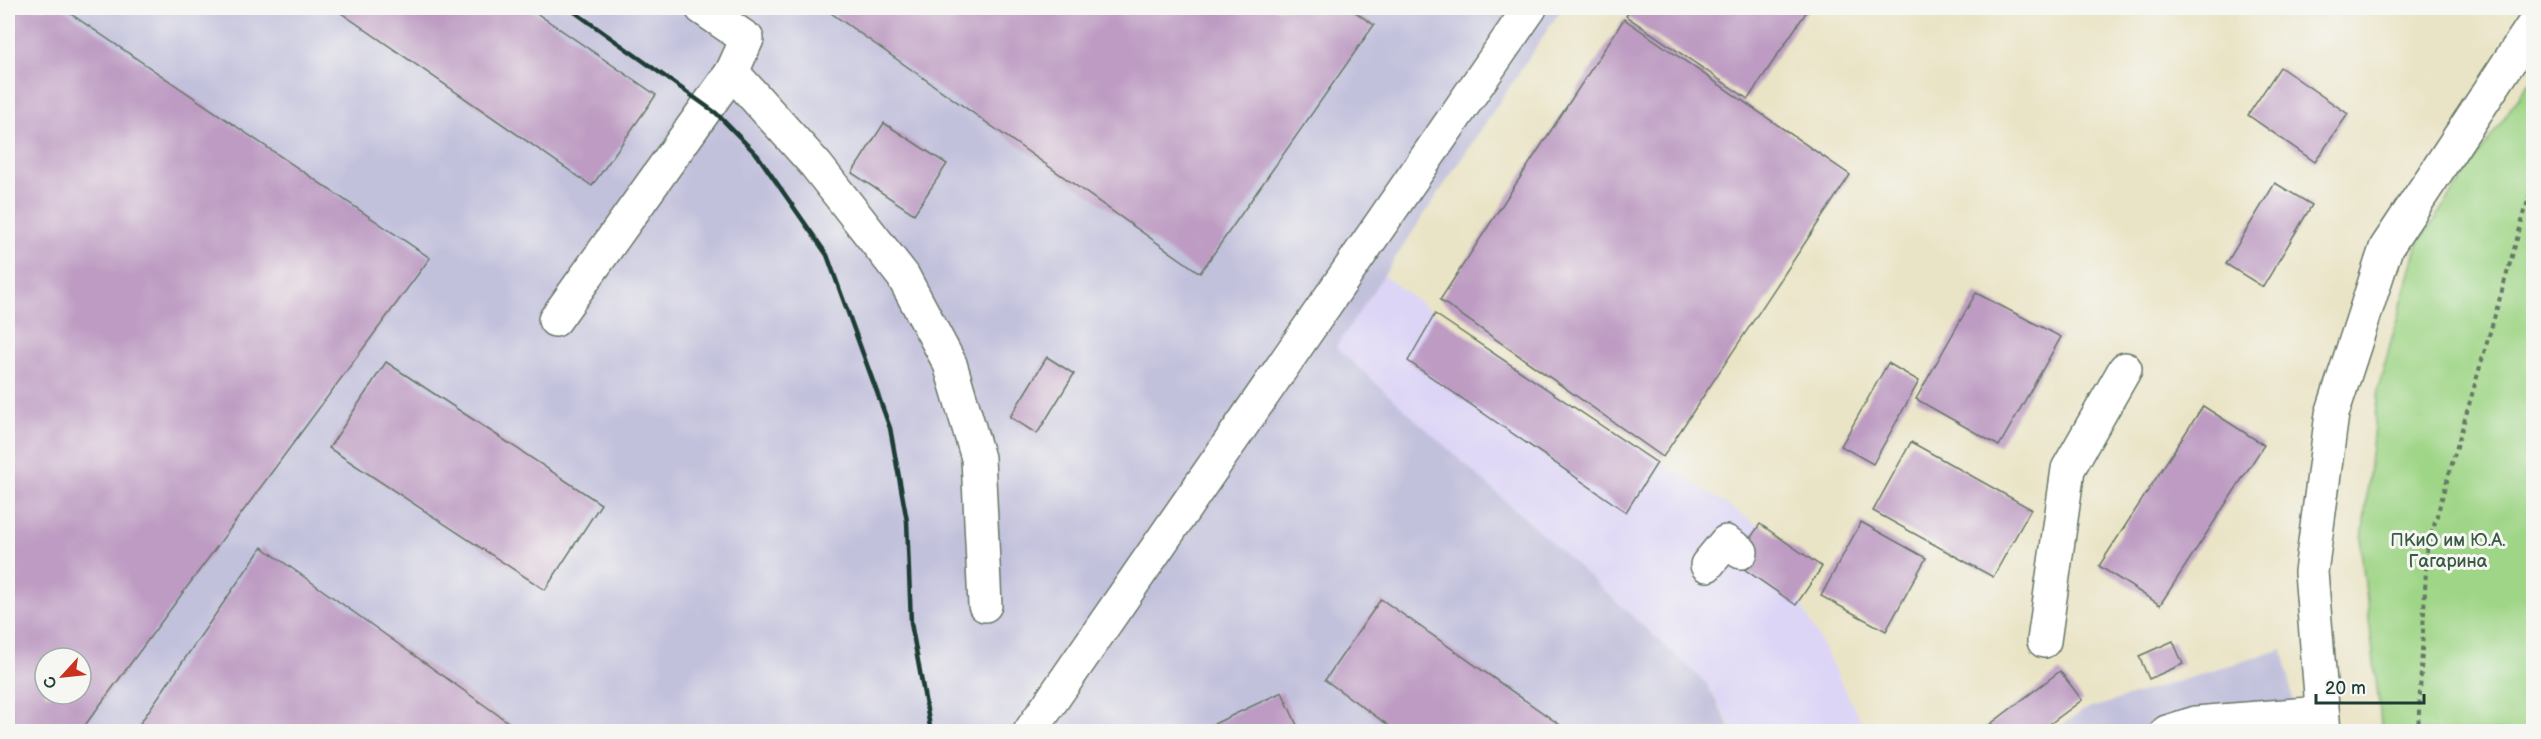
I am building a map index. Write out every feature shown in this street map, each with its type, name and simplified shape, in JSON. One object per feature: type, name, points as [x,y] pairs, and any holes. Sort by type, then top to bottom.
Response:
[{"type":"street","points":[[555,320],[732,72],[747,39],[702,8]]},
{"type":"street","points":[[1030,732],[1530,8]]},
{"type":"street","points":[[2167,732],[2196,723],[2323,722],[2311,572],[2332,414],[2386,248],[2534,24]]},
{"type":"street","points":[[732,72],[816,165],[903,276],[950,364],[978,458],[985,605]]},
{"type":"street","points":[[2044,641],[2068,470],[2125,369]]},
{"type":"street","points":[[1707,565],[1726,542],[1741,552]]},
{"type":"path","points":[[2418,732],[2427,550],[2534,180]]},
{"type":"shaded area","points":[[8,8],[1562,8],[1336,347],[1707,684],[1732,731],[8,731]]},
{"type":"shaded area","points":[[1383,275],[1435,314],[1822,567],[1799,600],[1866,731],[1734,731],[1707,684],[1335,347]]},
{"type":"shaded area","points":[[2283,649],[2299,731],[2053,732],[2082,711]]},
{"type":"green space","name":"ПКиО им Ю.А. Гагарина","points":[[2533,80],[2533,731],[2382,731],[2361,550],[2378,389],[2418,243],[2524,89]]},
{"type":"building","points":[[8,8],[62,8],[430,258],[80,732],[8,732]]},
{"type":"building","points":[[334,8],[529,8],[656,95],[592,186]]},
{"type":"building","points":[[824,8],[1349,8],[1374,25],[1200,273]]},
{"type":"building","points":[[1632,8],[1809,8],[1748,99],[1626,16]]},
{"type":"building","points":[[1624,19],[1850,175],[1663,457],[1440,300]]},
{"type":"building","points":[[2280,67],[2348,114],[2315,162],[2248,115]]},
{"type":"building","points":[[884,123],[947,164],[914,214],[852,173]]},
{"type":"building","points":[[2275,183],[2312,205],[2263,287],[2226,264]]},
{"type":"building","points":[[1976,293],[2061,337],[1999,446],[1916,399]]},
{"type":"building","points":[[1435,314],[1657,463],[1626,512],[1408,361]]},
{"type":"building","points":[[1047,357],[1074,374],[1037,434],[1010,417]]},
{"type":"building","points":[[386,362],[601,504],[545,590],[329,448]]},
{"type":"building","points":[[1888,363],[1919,381],[1873,464],[1841,446]]},
{"type":"building","points":[[2203,406],[2264,445],[2160,605],[2099,566]]},
{"type":"building","points":[[1911,442],[2031,509],[1993,577],[1873,511]]},
{"type":"building","points":[[1861,522],[1926,558],[1886,631],[1821,596]]},
{"type":"building","points":[[1760,524],[1822,567],[1796,605],[1734,562]]},
{"type":"building","points":[[262,547],[522,732],[134,732]]},
{"type":"building","points":[[1381,599],[1570,732],[1398,732],[1325,680]]},
{"type":"building","points":[[2173,641],[2183,664],[2149,679],[2139,656]]},
{"type":"building","points":[[2060,671],[2082,700],[2039,732],[1980,732]]},
{"type":"building","points":[[1282,692],[1300,732],[1197,732]]},
{"type":"railway","points":[[569,8],[716,113],[758,156],[827,255],[890,428],[907,521],[911,623],[931,732]]}]
